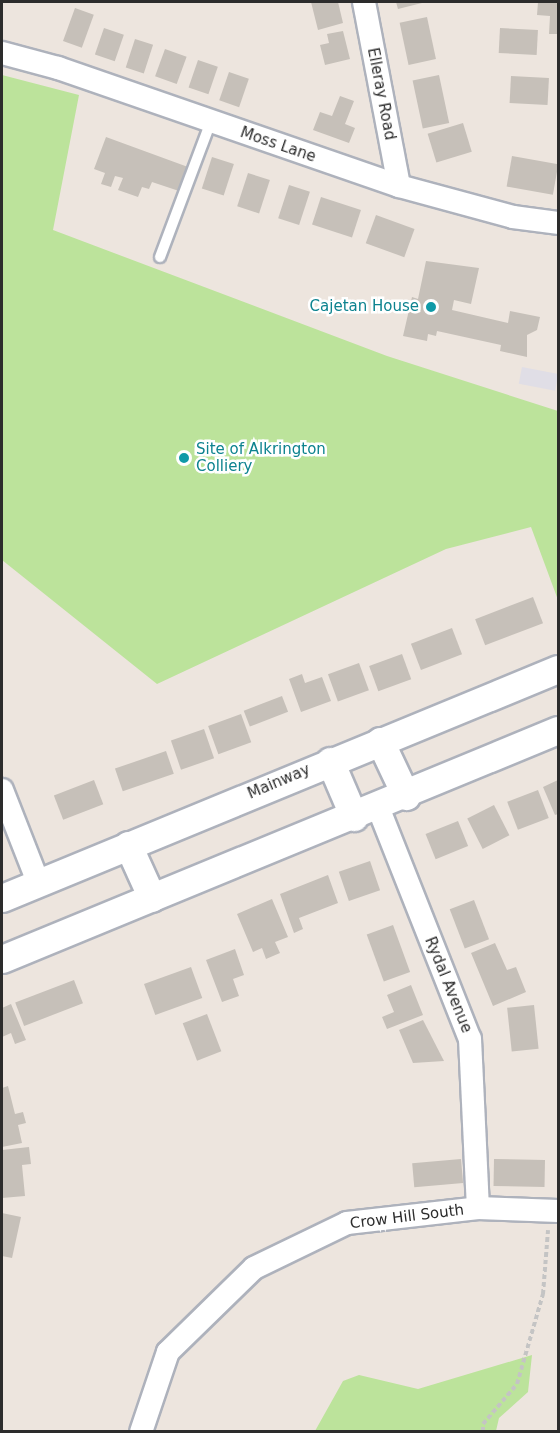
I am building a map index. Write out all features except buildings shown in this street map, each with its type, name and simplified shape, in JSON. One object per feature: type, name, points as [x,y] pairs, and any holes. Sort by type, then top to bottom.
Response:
[{"type":"street","name":"Elleray Road","points":[[364,2],[399,186]]},
{"type":"street","name":"Moss Lane","points":[[2,53],[211,121],[399,186],[513,217],[558,223]]},
{"type":"street","name":"Mainway","points":[[2,898],[558,669]]},
{"type":"street","points":[[2,959],[406,796],[558,730]]},
{"type":"street","points":[[380,741],[406,796]]},
{"type":"street","points":[[330,761],[366,812]]},
{"type":"street","points":[[2,790],[38,882]]},
{"type":"street","name":"Rydal Avenue","points":[[366,812],[470,1039],[478,1208]]},
{"type":"street","points":[[128,845],[152,898]]},
{"type":"street","name":"Crow Hill South","points":[[141,1431],[168,1353],[254,1268],[347,1223],[478,1208],[554,1211]]},
{"type":"lane","points":[[160,257],[211,121]]},
{"type":"path","points":[[483,1431],[483,1424],[517,1384],[543,1294],[554,1211]]},
{"type":"shaded area","points":[[522,367],[558,374],[555,391],[519,384]]},
{"type":"green space","points":[[2,75],[79,95],[53,230],[387,356],[558,411],[558,600],[531,527],[446,549],[157,684],[2,560]]},
{"type":"green space","points":[[532,1355],[528,1392],[499,1418],[496,1431],[315,1431],[343,1381],[359,1375],[418,1389]]},
{"type":"place","name":"Cajetan House","points":[[431,307]]},
{"type":"place","name":"Site of Alkrington Colliery","points":[[184,458]]}]
